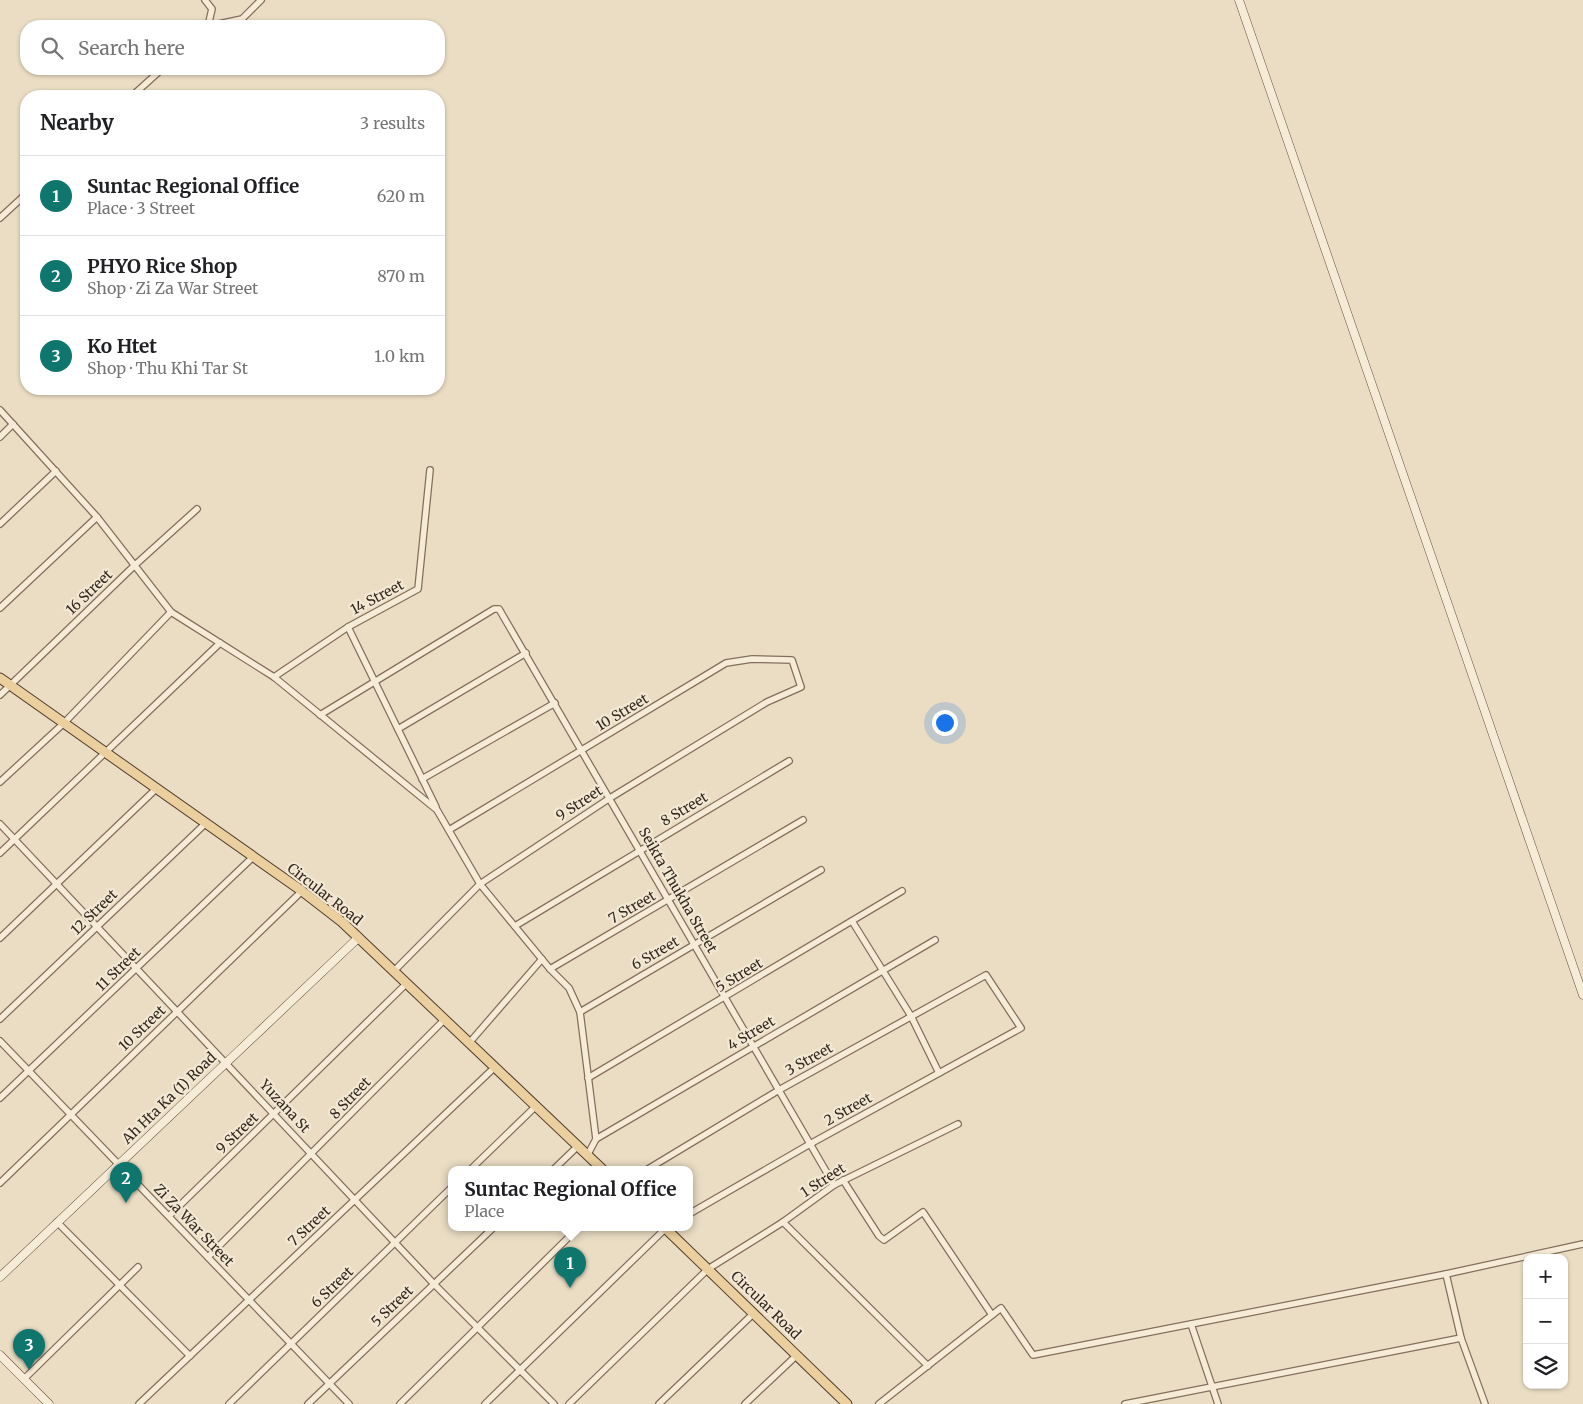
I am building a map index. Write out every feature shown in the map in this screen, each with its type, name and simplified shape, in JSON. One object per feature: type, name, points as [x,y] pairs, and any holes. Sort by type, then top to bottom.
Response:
[{"type":"main road","name":"Circular Road","points":[[0,678],[302,891],[358,938],[407,983],[599,1166]]},
{"type":"main road","name":"Circular Road","points":[[670,1231],[848,1404]]},
{"type":"street","points":[[205,0],[212,9],[210,20]]},
{"type":"street","points":[[237,20],[242,19],[261,0]]},
{"type":"street","points":[[1239,0],[1583,994]]},
{"type":"street","points":[[139,90],[155,75]]},
{"type":"street","points":[[0,218],[20,200]]},
{"type":"street","points":[[0,410],[97,517],[172,612],[274,677],[437,810]]},
{"type":"street","points":[[0,436],[14,424]]},
{"type":"street","name":"14 Street","points":[[274,677],[348,627],[418,590],[430,470]]},
{"type":"street","points":[[0,524],[56,471]]},
{"type":"street","name":"16 Street","points":[[0,695],[135,565],[197,509]]},
{"type":"street","points":[[0,608],[97,517]]},
{"type":"street","name":"Seikta Thukha Street","points":[[374,680],[494,609],[500,609],[834,1185]]},
{"type":"street","points":[[0,782],[64,723],[172,612]]},
{"type":"street","points":[[348,627],[437,810],[480,884],[550,969],[569,988],[580,1012],[596,1139],[588,1156]]},
{"type":"street","points":[[0,853],[108,753],[220,643]]},
{"type":"street","points":[[398,729],[526,654]]},
{"type":"street","name":"10 Street","points":[[449,830],[726,663],[752,659],[792,660],[801,687]]},
{"type":"street","points":[[320,715],[374,680]]},
{"type":"street","name":"9 Street","points":[[394,971],[480,884],[610,798],[768,702],[801,687]]},
{"type":"street","points":[[422,779],[555,703]]},
{"type":"street","name":"8 Street","points":[[514,926],[789,761]]},
{"type":"street","points":[[0,938],[157,788]]},
{"type":"street","name":"7 Street","points":[[550,969],[803,820]]},
{"type":"street","name":"12 Street","points":[[0,1019],[206,823]]},
{"type":"street","name":"Yuzana St","points":[[0,824],[136,970],[226,1061],[434,1284],[554,1404]]},
{"type":"street","name":"11 Street","points":[[0,1098],[253,857]]},
{"type":"street","name":"6 Street","points":[[580,1012],[821,870]]},
{"type":"street","name":"10 Street","points":[[0,1182],[302,891]]},
{"type":"street","name":"5 Street","points":[[588,1078],[902,891]]},
{"type":"street","points":[[852,921],[911,1016],[939,1073]]},
{"type":"street","name":"Ah Hta Ka (1) Road","points":[[0,1277],[358,938]]},
{"type":"street","name":"4 Street","points":[[596,1139],[935,940]]},
{"type":"street","points":[[470,1042],[542,959]]},
{"type":"street","name":"3 Street","points":[[653,1166],[779,1090],[986,975],[1020,1028]]},
{"type":"street","name":"9 Street","points":[[169,1216],[407,983]]},
{"type":"street","name":"8 Street","points":[[208,1257],[313,1154],[445,1019]]},
{"type":"street","name":"2 Street","points":[[693,1212],[810,1144],[1020,1028]]},
{"type":"street","name":"Zi Za War Street","points":[[0,1041],[349,1404]]},
{"type":"street","name":"7 Street","points":[[140,1404],[495,1067]]},
{"type":"street","points":[[474,1166],[536,1106]]},
{"type":"street","name":"1 Street","points":[[708,1269],[783,1222],[834,1185],[958,1124]]},
{"type":"street","points":[[557,1166],[578,1146]]},
{"type":"street","points":[[843,1180],[879,1236],[884,1240],[923,1212],[992,1315]]},
{"type":"street","name":"6 Street","points":[[229,1404],[448,1191]]},
{"type":"street","points":[[57,1222],[190,1356]]},
{"type":"street","points":[[783,1222],[928,1366]]},
{"type":"street","name":"5 Street","points":[[308,1404],[490,1231]]},
{"type":"street","points":[[400,1404],[575,1231]]},
{"type":"street","points":[[485,1404],[662,1231]]},
{"type":"street","points":[[879,1404],[1001,1308],[1033,1355],[1446,1274],[1583,1244]]},
{"type":"street","points":[[24,1379],[138,1267]]},
{"type":"street","points":[[569,1404],[708,1269]]},
{"type":"street","points":[[1446,1274],[1461,1338],[1485,1404]]},
{"type":"street","points":[[659,1404],[754,1313]]},
{"type":"street","points":[[1191,1324],[1214,1386],[1218,1404]]},
{"type":"street","points":[[1125,1404],[1461,1338]]},
{"type":"street","points":[[745,1404],[796,1354]]},
{"type":"street","points":[[0,1355],[49,1404]]},
{"type":"place","name":"PHYO Rice Shop","points":[[126,1203]]},
{"type":"place","name":"Suntac Regional Office","points":[[570,1288]]},
{"type":"place","name":"Ko Htet","points":[[29,1370]]}]
